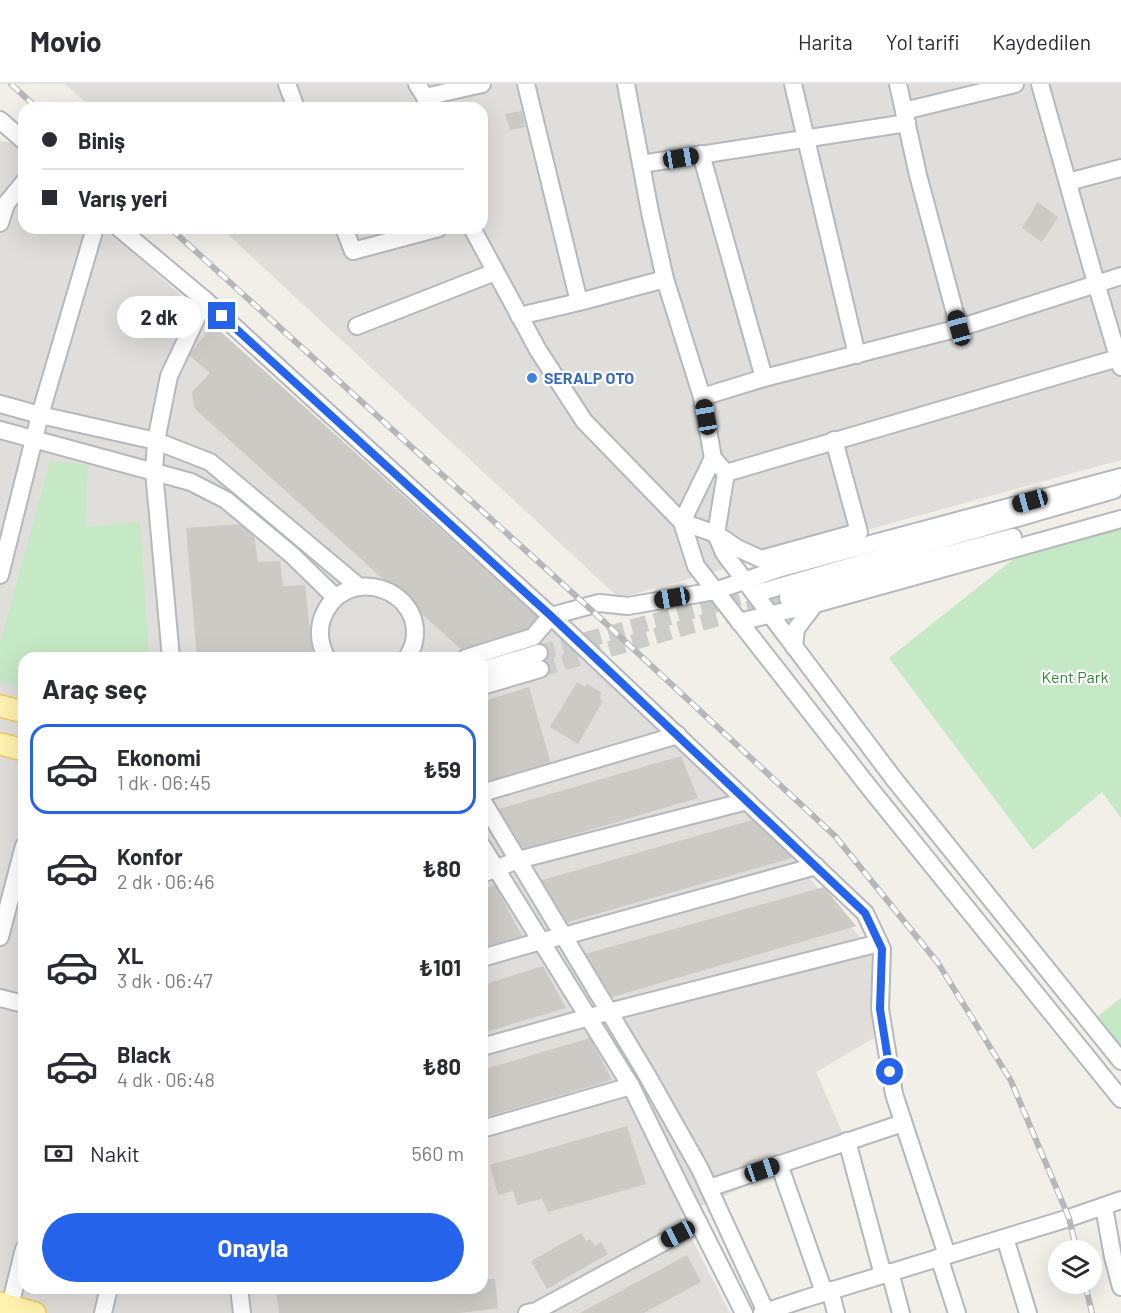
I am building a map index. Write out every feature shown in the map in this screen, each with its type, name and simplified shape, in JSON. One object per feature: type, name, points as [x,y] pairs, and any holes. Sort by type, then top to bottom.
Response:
[{"type":"main road","points":[[0,706],[18,710]]},
{"type":"main road","points":[[0,744],[18,748]]},
{"type":"main road","points":[[5,1304],[35,1313]]},
{"type":"street","points":[[287,84],[294,102]]},
{"type":"street","points":[[424,96],[482,84]]},
{"type":"street","points":[[525,84],[579,302]]},
{"type":"street","points":[[626,84],[665,279],[702,397],[712,458],[682,522],[696,566],[938,873],[1121,1099]]},
{"type":"street","points":[[793,84],[857,355]]},
{"type":"street","points":[[898,84],[918,175],[959,328]]},
{"type":"street","points":[[641,164],[805,139],[905,117],[1015,84]]},
{"type":"street","points":[[726,472],[834,440],[1120,364],[1040,84]]},
{"type":"street","points":[[0,120],[18,136]]},
{"type":"street","points":[[701,154],[764,378]]},
{"type":"street","points":[[1068,183],[1121,168]]},
{"type":"street","points":[[0,223],[6,204],[18,189]]},
{"type":"street","points":[[0,575],[40,416],[93,234]]},
{"type":"street","points":[[125,234],[205,300],[551,616],[865,913],[882,949],[880,1009],[894,1094],[943,1256],[957,1313]]},
{"type":"street","points":[[347,234],[354,251],[417,234]]},
{"type":"street","points":[[475,234],[538,351],[584,421],[682,522],[716,534],[760,559],[860,532],[834,440]]},
{"type":"street","points":[[357,326],[495,272]]},
{"type":"street","points":[[702,397],[764,378],[959,328],[1121,276]]},
{"type":"street","points":[[519,316],[665,279]]},
{"type":"street","points":[[170,652],[154,471],[156,441],[169,376],[205,300]]},
{"type":"street","points":[[0,404],[40,416],[156,441],[210,462],[357,586]]},
{"type":"street","points":[[0,430],[191,482],[226,500],[292,555],[335,597]]},
{"type":"street","points":[[712,458],[726,472]]},
{"type":"street","points":[[726,472],[716,534],[724,553],[901,789],[1121,1061]]},
{"type":"street","points":[[485,652],[533,637],[551,616],[599,603],[628,606],[715,591],[781,568],[1121,477]]},
{"type":"street","points":[[761,592],[1121,488]]},
{"type":"street","points":[[788,598],[1121,508]]},
{"type":"street","points":[[739,622],[815,604],[1121,519]]},
{"type":"street","points":[[325,652],[320,641],[320,625],[325,610],[335,597],[346,591],[357,586],[374,586],[389,591],[402,601],[410,614],[414,630],[413,646],[410,652]]},
{"type":"street","points":[[794,647],[796,629],[815,604]]},
{"type":"street","points":[[488,669],[539,661],[488,683]]},
{"type":"street","points":[[488,791],[678,735]]},
{"type":"street","points":[[744,1313],[632,1086],[541,941],[489,872],[518,861],[747,801]]},
{"type":"street","points":[[488,810],[647,1075],[700,1169],[764,1312],[785,1309],[827,1291],[1005,1238],[1121,1200]]},
{"type":"street","points":[[488,956],[816,866]]},
{"type":"street","points":[[0,938],[18,869]]},
{"type":"street","points":[[488,1045],[589,1017],[879,943]]},
{"type":"street","points":[[0,998],[18,1002]]},
{"type":"street","points":[[488,1127],[632,1086]]},
{"type":"street","points":[[709,1188],[903,1123]]},
{"type":"street","points":[[847,1141],[886,1273],[901,1313]]},
{"type":"street","points":[[779,1164],[836,1313]]},
{"type":"street","points":[[1104,1207],[1121,1287]]},
{"type":"street","points":[[527,1313],[536,1311],[699,1224]]},
{"type":"street","points":[[1005,1238],[1028,1313]]},
{"type":"street","points":[[5,1304],[18,1266]]},
{"type":"street","points":[[102,1313],[107,1294]]},
{"type":"street","points":[[240,1294],[242,1313]]},
{"type":"shaded area","points":[[65,84],[1121,84],[1121,460],[619,598],[227,234],[488,234],[488,102],[85,102]]},
{"type":"shaded area","points":[[0,141],[18,143],[18,234],[113,234],[594,667],[790,855],[871,950],[874,1038],[816,1072],[846,1141],[680,1216],[730,1313],[0,1313]]},
{"type":"green space","points":[[50,461],[88,465],[85,527],[140,522],[149,652],[18,652],[18,686],[0,682],[0,644]]},
{"type":"green space","name":"Kent Park","points":[[1121,526],[1121,818],[1102,792],[1033,850],[889,658],[1020,554]]},
{"type":"green space","points":[[1121,998],[1121,1046],[1098,1016]]},
{"type":"building","points":[[522,111],[525,127],[510,130],[505,114]]},
{"type":"building","points":[[1038,202],[1058,217],[1042,242],[1022,228]]},
{"type":"building","points":[[213,325],[538,617],[527,633],[464,652],[194,408],[192,392],[210,373],[189,355]]},
{"type":"building","points":[[241,524],[254,534],[258,562],[280,561],[283,586],[305,585],[312,652],[196,652],[186,528]]},
{"type":"building","points":[[577,682],[585,687],[587,684],[601,692],[600,699],[603,701],[578,744],[550,727]]},
{"type":"building","points":[[529,687],[551,764],[488,783],[488,700]]},
{"type":"building","points":[[681,756],[698,798],[518,851],[495,810]]},
{"type":"building","points":[[756,819],[792,858],[565,923],[539,881]]},
{"type":"building","points":[[495,885],[522,936],[488,946],[488,887]]},
{"type":"building","points":[[824,887],[856,926],[612,997],[585,954]]},
{"type":"building","points":[[543,966],[566,1008],[488,1031],[488,983]]},
{"type":"building","points":[[590,1038],[612,1080],[488,1116],[488,1068]]},
{"type":"building","points":[[627,1126],[646,1184],[548,1212],[542,1199],[517,1205],[513,1191],[498,1195],[490,1165]]},
{"type":"building","points":[[581,1233],[586,1241],[590,1239],[595,1246],[601,1242],[608,1254],[547,1289],[531,1261]]},
{"type":"building","points":[[687,1255],[701,1282],[644,1313],[580,1313]]},
{"type":"building","points":[[488,1279],[495,1279],[498,1308],[460,1313],[279,1313],[277,1294],[488,1294]]},
{"type":"tunnel","points":[[539,653],[761,592]]},
{"type":"tunnel","points":[[540,669],[788,598]]},
{"type":"railway","points":[[11,84],[30,102]]},
{"type":"railway","points":[[177,234],[587,606],[835,836],[938,963],[1011,1081],[1069,1218],[1074,1240]]},
{"type":"railway","points":[[1087,1294],[1092,1313]]},
{"type":"place","name":"SERALP OTO","points":[[532,378]]},
{"type":"route","points":[[222,316],[551,616],[865,913],[882,949],[880,1009],[890,1072]]}]
